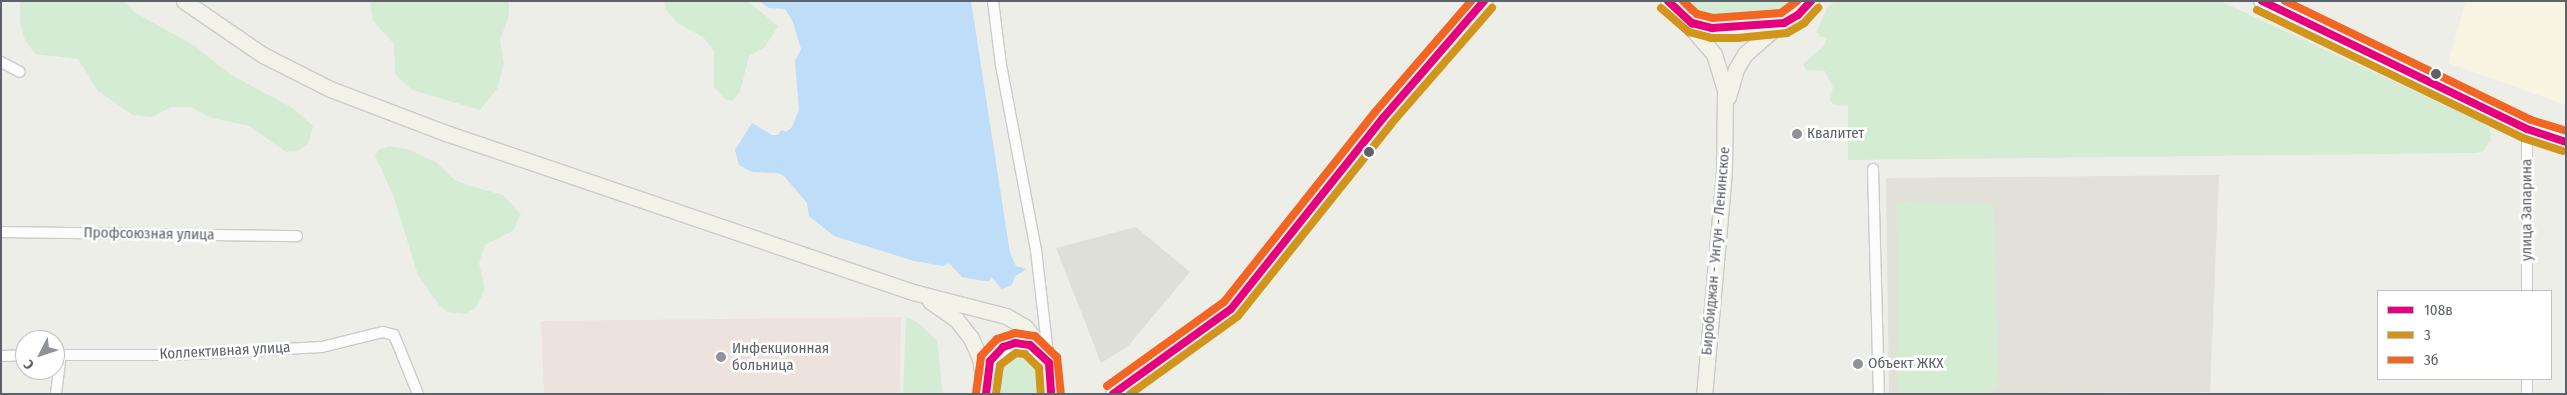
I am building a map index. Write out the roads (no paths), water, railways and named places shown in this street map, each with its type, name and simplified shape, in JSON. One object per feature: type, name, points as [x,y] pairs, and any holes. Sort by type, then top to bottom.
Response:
[{"type":"main road","points":[[184,1],[263,55],[330,89],[455,136],[913,292],[1016,322],[1034,336],[1049,363],[1051,394]]},
{"type":"main road","points":[[1113,394],[1231,309],[1383,118],[1484,1]]},
{"type":"main road","points":[[1668,1],[1708,46],[1719,64],[1726,108]]},
{"type":"main road","points":[[1726,108],[1740,61],[1758,41],[1798,15],[1811,1]]},
{"type":"main road","points":[[1682,17],[1712,28],[1752,28],[1784,23]]},
{"type":"main road","name":"Биробиджан - Унгун - Ленинское","points":[[1704,394],[1724,172],[1726,108]]},
{"type":"main road","points":[[913,292],[947,312],[964,328],[975,347],[986,388]]},
{"type":"street","points":[[993,1],[1008,104],[1036,250],[1049,363]]},
{"type":"street","points":[[2261,1],[2527,129],[2566,142]]},
{"type":"street","points":[[1,62],[20,72]]},
{"type":"street","name":"улица Запарина","points":[[2527,129],[2527,290]]},
{"type":"street","points":[[1873,169],[1879,394]]},
{"type":"street","name":"Профсоюзная улица","points":[[1,232],[297,236]]},
{"type":"street","name":"Коллективная улица","points":[[65,355],[172,355],[322,347],[383,332],[394,335],[418,394]]},
{"type":"street","points":[[986,388],[990,361],[1009,344],[1030,346],[1049,363]]},
{"type":"street","points":[[1,356],[15,355]]},
{"type":"street","points":[[56,394],[57,380]]},
{"type":"street","points":[[2527,380],[2528,394]]},
{"type":"water","points":[[759,1],[971,1],[1010,253],[1016,266],[1027,269],[1015,276],[1012,285],[1002,289],[991,277],[990,281],[984,281],[962,277],[949,263],[943,266],[914,261],[834,236],[809,216],[807,203],[784,176],[778,173],[752,172],[739,165],[735,150],[752,123],[772,135],[778,135],[781,130],[786,132],[792,127],[799,110],[795,61],[801,49],[793,22],[785,9],[769,8]]},
{"type":"place","name":"Квалитет","points":[[1797,134]]},
{"type":"place","name":"Инфекционная больница","points":[[721,357]]},
{"type":"place","name":"Объект ЖКХ","points":[[1858,364]]}]
